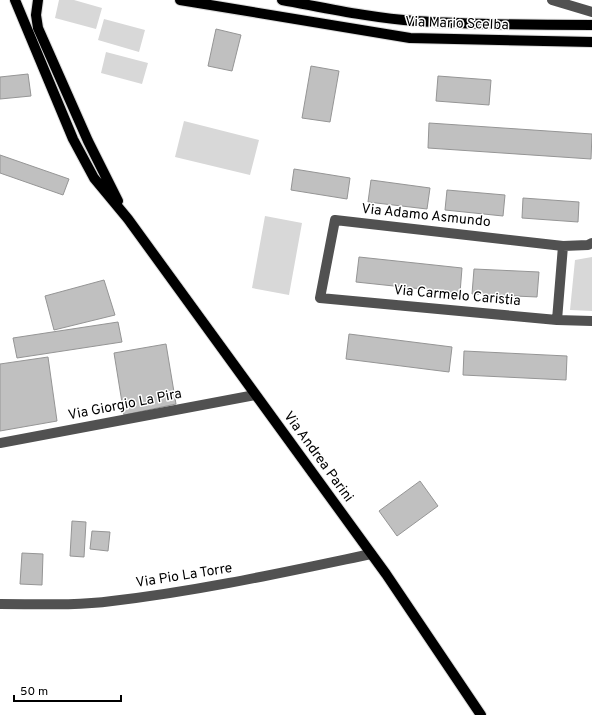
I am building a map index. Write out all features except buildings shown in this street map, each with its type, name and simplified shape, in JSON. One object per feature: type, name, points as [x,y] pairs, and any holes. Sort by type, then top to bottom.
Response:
[{"type":"main road","points":[[15,0],[73,139],[94,178],[128,219]]},
{"type":"main road","points":[[38,0],[36,15],[38,28],[88,141],[128,219]]},
{"type":"main road","name":"Via Mario Scelba","points":[[180,0],[410,38],[592,42]]},
{"type":"main road","name":"Via Mario Scelba","points":[[282,0],[375,16],[416,21],[539,25],[592,25]]},
{"type":"main road","name":"Via Andrea Parini","points":[[128,219],[386,574],[481,715]]},
{"type":"street","points":[[552,0],[592,12]]},
{"type":"street","name":"Via Adamo Asmundo","points":[[320,298],[335,220],[563,246],[588,245],[592,243]]},
{"type":"street","points":[[557,320],[563,246]]},
{"type":"street","name":"Via Carmelo Caristia","points":[[320,298],[557,320],[592,321]]},
{"type":"street","name":"Via Giorgio La Pira","points":[[0,443],[255,395]]},
{"type":"street","name":"Via Pio La Torre","points":[[0,604],[75,604],[111,602],[211,587],[371,554]]},
{"type":"shaded area","points":[[59,0],[74,0],[102,8],[96,29],[55,18]]},
{"type":"shaded area","points":[[104,19],[145,30],[139,52],[98,40]]},
{"type":"shaded area","points":[[106,52],[148,63],[142,84],[101,73]]},
{"type":"shaded area","points":[[184,121],[259,140],[250,175],[175,157]]},
{"type":"shaded area","points":[[265,216],[302,223],[289,295],[252,288]]},
{"type":"shaded area","points":[[592,257],[592,311],[570,310],[575,260]]}]
